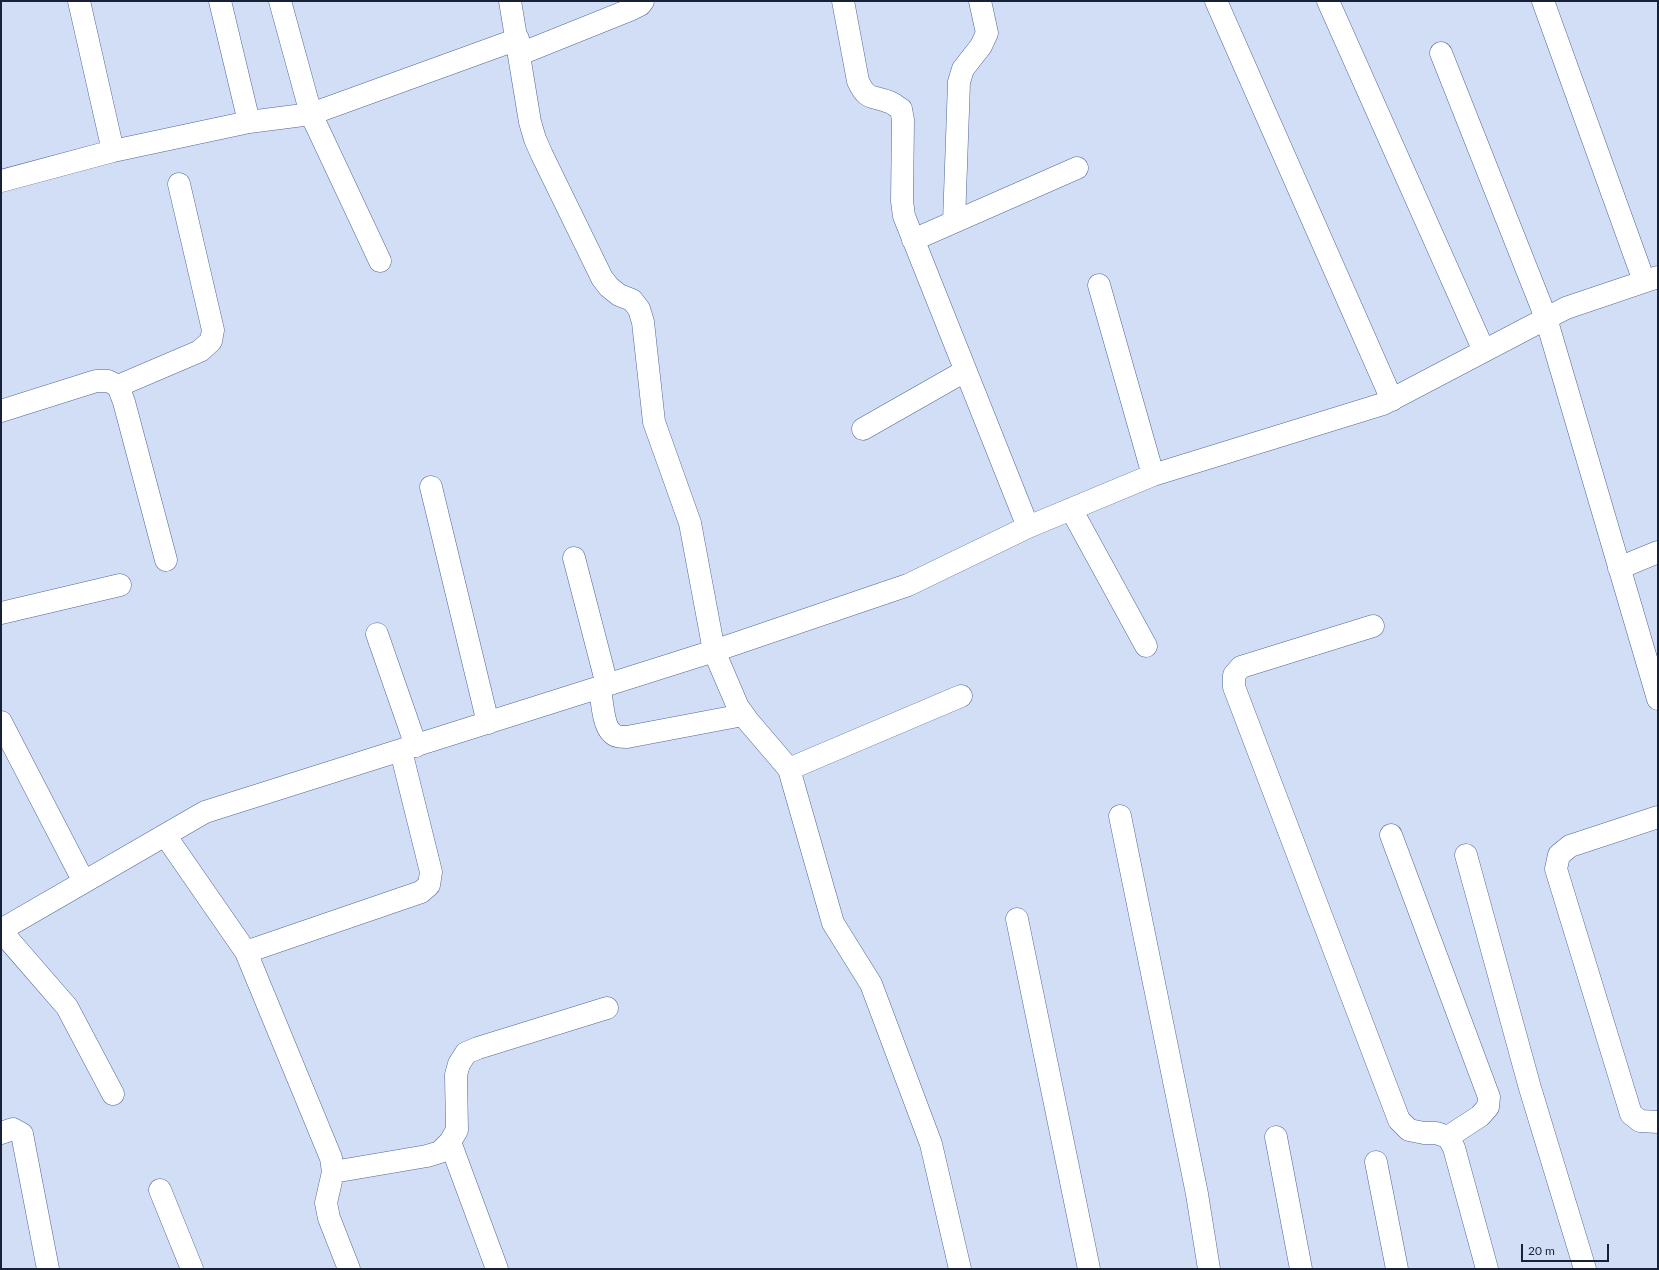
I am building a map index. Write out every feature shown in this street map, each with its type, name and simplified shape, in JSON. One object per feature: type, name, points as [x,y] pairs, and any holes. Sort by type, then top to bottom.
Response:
[{"type":"street","points":[[79,1],[113,152]]},
{"type":"street","points":[[220,1],[249,122]]},
{"type":"street","points":[[280,1],[311,114],[380,261]]},
{"type":"street","points":[[510,1],[519,46],[530,122],[535,139],[602,278],[609,288],[632,300],[639,310],[642,322],[654,422],[690,523],[714,651],[738,707],[743,715],[790,769],[833,923],[871,984],[931,1144],[960,1269]]},
{"type":"street","points":[[1,181],[113,152],[249,122],[311,114],[632,9],[640,5],[643,1]]},
{"type":"street","points":[[843,1],[858,81],[863,92],[872,98],[890,102],[901,109],[904,120],[902,201],[904,216],[912,240],[1028,527]]},
{"type":"street","points":[[954,222],[959,82],[964,69],[982,46],[986,33],[980,1]]},
{"type":"street","points":[[1216,1],[1392,400]]},
{"type":"street","points":[[1328,1],[1484,351]]},
{"type":"street","points":[[113,1094],[67,1007],[1,930],[205,812],[603,687],[908,585],[1028,527],[1152,475],[1383,404],[1566,308],[1651,279],[1543,1]]},
{"type":"street","points":[[1441,53],[1546,318],[1658,699]]},
{"type":"street","points":[[912,240],[1077,168]]},
{"type":"street","points":[[118,386],[200,351],[211,341],[212,330],[178,184]]},
{"type":"street","points":[[1098,285],[1152,475]]},
{"type":"street","points":[[863,429],[965,371]]},
{"type":"street","points":[[1,411],[96,381],[108,381],[118,386],[124,402],[166,560]]},
{"type":"street","points":[[431,487],[488,723]]},
{"type":"street","points":[[1071,509],[1146,646]]},
{"type":"street","points":[[1620,568],[1658,552]]},
{"type":"street","points":[[574,558],[603,687],[607,727],[613,734],[627,737],[743,715]]},
{"type":"street","points":[[1,613],[120,585]]},
{"type":"street","points":[[1373,626],[1241,667],[1234,675],[1234,687],[1399,1120],[1409,1130],[1424,1133],[1436,1133],[1448,1137],[1454,1148],[1487,1269]]},
{"type":"street","points":[[246,952],[421,892],[429,885],[431,872],[409,748],[377,634]]},
{"type":"street","points":[[790,769],[961,696]]},
{"type":"street","points":[[1,722],[84,882]]},
{"type":"street","points":[[1120,816],[1197,1194],[1209,1269]]},
{"type":"street","points":[[1658,817],[1570,846],[1559,855],[1556,870],[1631,1114],[1640,1121],[1658,1122]]},
{"type":"street","points":[[164,835],[246,952],[331,1158],[333,1172],[326,1203],[329,1218],[349,1269]]},
{"type":"street","points":[[1391,835],[1489,1097],[1488,1107],[1480,1116],[1448,1137]]},
{"type":"street","points":[[1466,855],[1530,1088],[1584,1269]]},
{"type":"street","points":[[1017,919],[1089,1269]]},
{"type":"street","points":[[333,1172],[427,1156],[440,1152],[450,1142],[457,1130],[456,1074],[459,1064],[466,1054],[478,1048],[608,1008]]},
{"type":"street","points":[[1,1133],[13,1129],[22,1134],[48,1269]]},
{"type":"street","points":[[1276,1137],[1302,1269]]},
{"type":"street","points":[[450,1142],[497,1269]]},
{"type":"street","points":[[1376,1162],[1397,1269]]},
{"type":"street","points":[[160,1190],[192,1269]]}]
